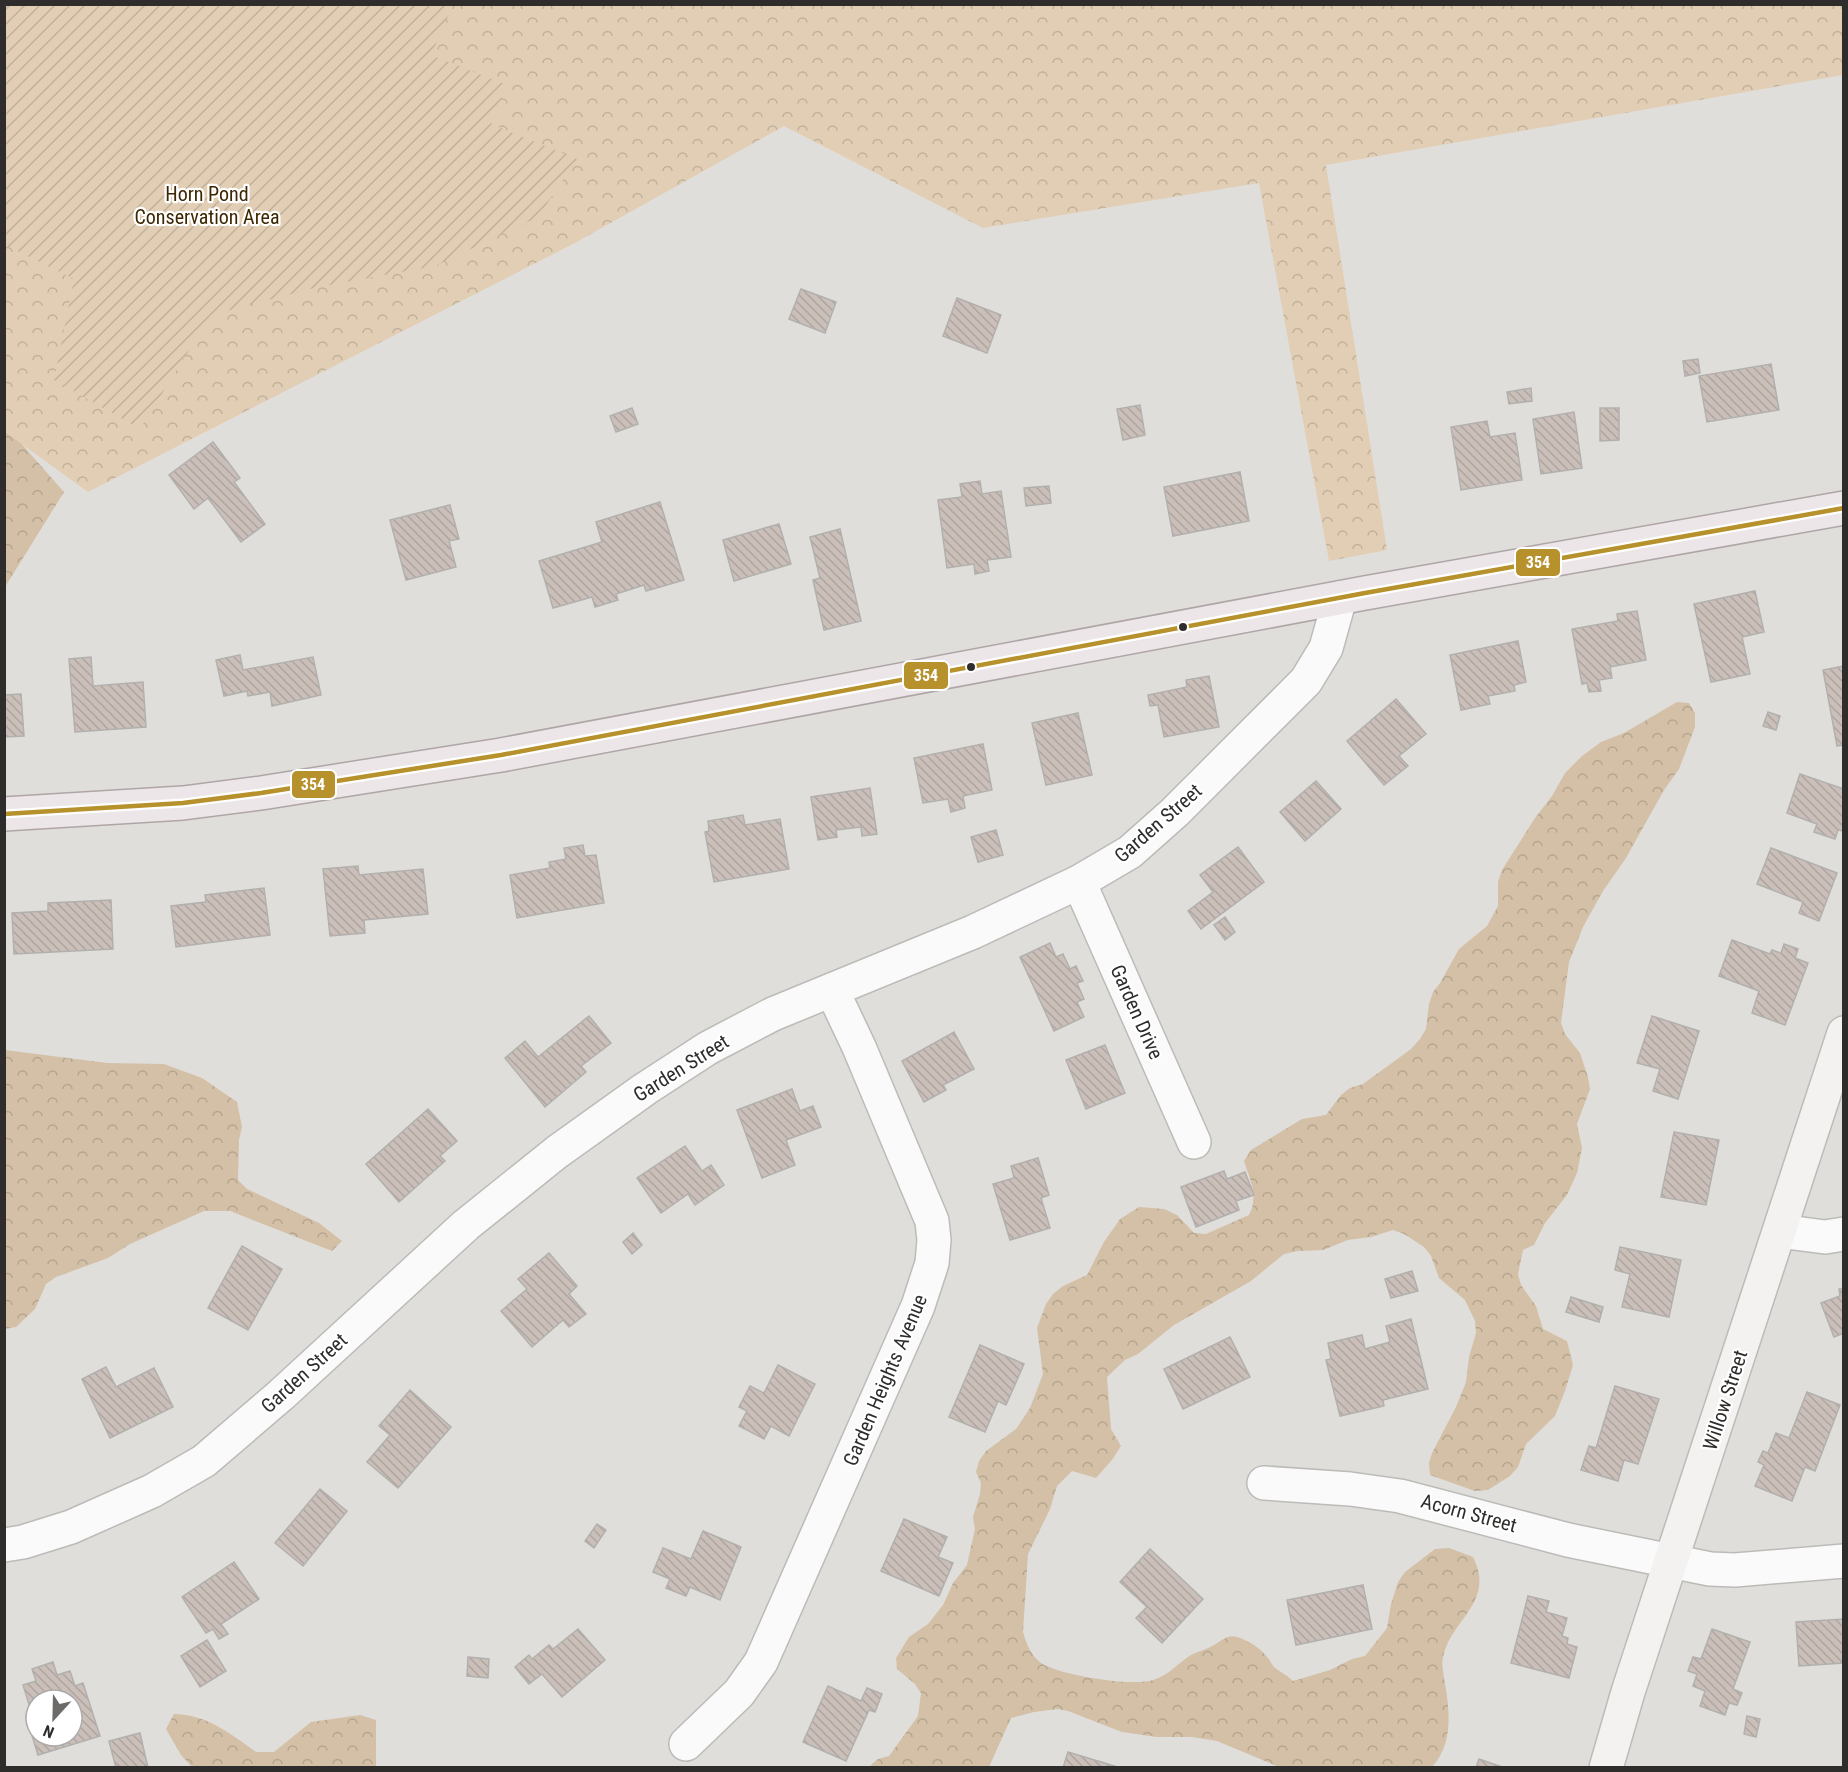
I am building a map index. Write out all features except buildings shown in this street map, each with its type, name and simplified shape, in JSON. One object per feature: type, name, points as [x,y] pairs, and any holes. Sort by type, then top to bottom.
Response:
[{"type":"main road","points":[[4,814],[183,803],[315,785],[508,753],[1340,597],[1844,508]]},
{"type":"street","name":"Garden Street","points":[[4,1545],[23,1542],[70,1527],[152,1491],[204,1461],[282,1395],[466,1225],[557,1152],[645,1089],[708,1048],[772,1014],[973,932],[1079,882],[1130,852],[1205,782],[1306,681],[1326,648],[1340,597]]},
{"type":"street","name":"Garden Drive","points":[[1079,882],[1194,1142]]},
{"type":"street","name":"Garden Heights Avenue","points":[[686,1744],[739,1692],[760,1662],[888,1376],[918,1306],[933,1263],[932,1221],[859,1047],[832,990]]},
{"type":"street","name":"Willow Street","points":[[1606,1767],[1628,1692],[1844,1033]]},
{"type":"street","points":[[1780,1231],[1816,1236],[1844,1234]]},
{"type":"street","name":"Acorn Street","points":[[1264,1482],[1350,1489],[1400,1496],[1568,1539],[1710,1569],[1726,1570],[1844,1561]]},
{"type":"green space","points":[[4,5],[453,5],[431,55],[507,85],[491,124],[577,159],[538,217],[435,266],[318,287],[211,315],[140,429],[54,380],[74,279],[5,245]]},
{"type":"green space","name":"Horn Pond Conservation Area","points":[[5,5],[1843,5],[1843,75],[1326,165],[1387,550],[1329,561],[1259,183],[983,228],[784,126],[573,244],[88,492],[5,432]]},
{"type":"green space","points":[[4,424],[64,492],[5,587],[4,587]]},
{"type":"green space","points":[[1677,702],[1689,703],[1695,713],[1695,727],[1679,769],[1664,790],[1626,858],[1603,891],[1583,927],[1569,962],[1561,1023],[1565,1034],[1580,1053],[1588,1077],[1590,1089],[1577,1124],[1582,1148],[1577,1173],[1567,1195],[1545,1223],[1534,1245],[1523,1250],[1518,1274],[1521,1285],[1536,1306],[1543,1329],[1567,1341],[1573,1365],[1555,1416],[1526,1444],[1518,1467],[1510,1476],[1488,1490],[1475,1491],[1430,1475],[1429,1463],[1432,1453],[1466,1382],[1469,1357],[1476,1333],[1475,1321],[1465,1300],[1439,1278],[1431,1256],[1424,1247],[1393,1230],[1371,1237],[1348,1240],[1323,1250],[1284,1254],[1251,1281],[1174,1325],[1138,1354],[1125,1360],[1107,1377],[1111,1429],[1121,1446],[1096,1478],[1072,1471],[1057,1486],[1050,1509],[1028,1554],[1023,1632],[1034,1657],[1041,1663],[1063,1672],[1096,1679],[1129,1682],[1143,1682],[1158,1678],[1191,1655],[1233,1636],[1258,1648],[1275,1668],[1293,1681],[1330,1670],[1352,1659],[1365,1656],[1387,1628],[1398,1582],[1405,1572],[1435,1549],[1449,1548],[1473,1557],[1479,1573],[1476,1598],[1454,1632],[1443,1657],[1442,1667],[1449,1717],[1447,1738],[1439,1758],[1432,1767],[1279,1767],[1217,1741],[1122,1732],[1058,1709],[1011,1718],[989,1767],[869,1767],[878,1759],[889,1756],[918,1716],[921,1693],[915,1684],[897,1669],[896,1658],[909,1637],[928,1624],[943,1605],[953,1583],[967,1565],[975,1529],[973,1517],[980,1494],[981,1483],[976,1472],[979,1461],[986,1451],[1016,1429],[1030,1408],[1043,1374],[1037,1328],[1046,1304],[1053,1294],[1063,1286],[1087,1275],[1104,1242],[1120,1219],[1139,1207],[1164,1209],[1177,1215],[1194,1233],[1206,1234],[1249,1215],[1253,1195],[1244,1161],[1251,1150],[1302,1119],[1326,1115],[1341,1095],[1350,1088],[1363,1084],[1411,1049],[1420,1039],[1426,1029],[1433,992],[1459,949],[1487,926],[1498,906],[1498,882],[1502,870],[1565,773],[1601,742],[1624,733]]},
{"type":"green space","points":[[5,1050],[107,1063],[164,1064],[202,1078],[237,1102],[242,1127],[239,1140],[238,1180],[247,1189],[319,1223],[342,1241],[332,1251],[230,1211],[204,1211],[130,1244],[108,1258],[56,1277],[46,1284],[35,1309],[16,1327],[5,1329]]},
{"type":"green space","points":[[174,1714],[197,1717],[207,1721],[228,1732],[256,1752],[274,1752],[311,1722],[360,1715],[376,1720],[376,1767],[192,1767],[181,1755],[166,1729]]},
{"type":"transit line","name":"354","points":[[4,814],[183,803],[501,755],[1365,593],[1844,508]]}]
